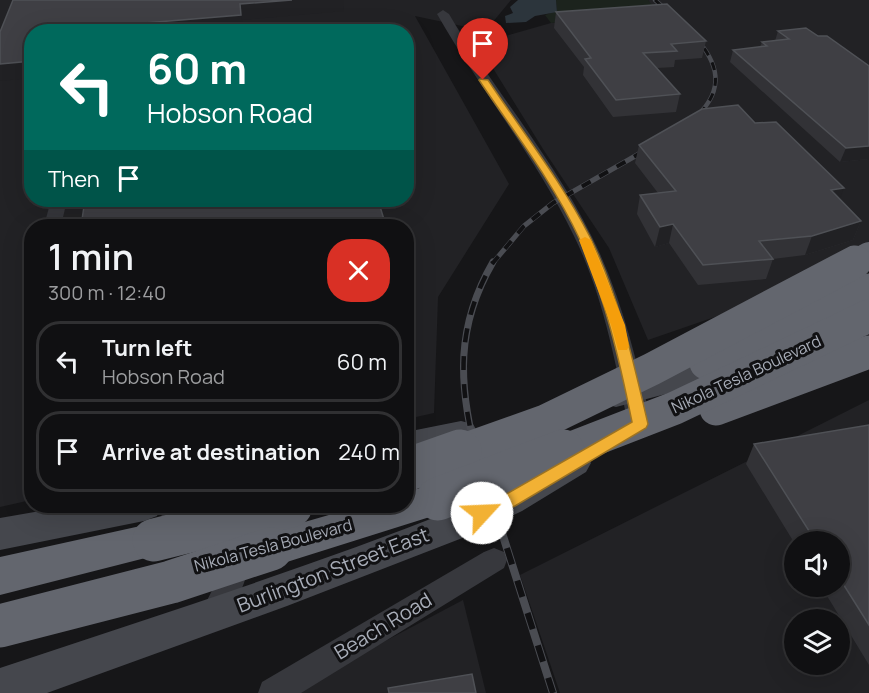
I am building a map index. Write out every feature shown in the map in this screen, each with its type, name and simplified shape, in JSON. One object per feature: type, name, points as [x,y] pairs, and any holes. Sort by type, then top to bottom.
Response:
[{"type":"highway","points":[[414,468],[545,421],[652,369],[869,255]]},
{"type":"highway","name":"Nikola Tesla Boulevard","points":[[414,469],[473,455],[540,432],[646,390],[869,290]]},
{"type":"highway","name":"Nikola Tesla Boulevard","points":[[414,507],[438,500],[501,473],[675,408],[869,316]]},
{"type":"highway","points":[[438,500],[685,421],[869,352]]},
{"type":"highway","name":"Nikola Tesla Boulevard","points":[[0,576],[155,517],[204,513]]},
{"type":"highway","name":"Nikola Tesla Boulevard","points":[[0,610],[271,549],[394,513]]},
{"type":"highway","points":[[0,565],[155,517]]},
{"type":"highway","points":[[0,626],[183,579],[233,564],[271,549]]},
{"type":"main road","name":"Burlington Street East","points":[[0,689],[214,615],[493,508],[636,408],[743,363],[869,303]]},
{"type":"main road","name":"Burlington Street East","points":[[414,445],[636,408]]},
{"type":"main road","points":[[0,534],[155,517]]},
{"type":"street","points":[[443,14],[465,52],[562,198],[584,238],[618,325],[636,408]]},
{"type":"street","points":[[214,615],[232,578],[238,545],[236,513]]},
{"type":"street","points":[[155,517],[195,550],[214,615]]},
{"type":"street","name":"Beach Road","points":[[273,693],[494,560]]},
{"type":"shaded area","points":[[0,0],[511,0],[492,23],[481,30],[415,16],[509,184],[438,297],[434,413],[414,417],[414,219],[24,219],[24,502],[0,507]]},
{"type":"shaded area","points":[[518,0],[556,0],[557,12],[535,16],[526,22],[506,23],[505,16],[513,13],[510,7]]},
{"type":"shaded area","points":[[556,0],[648,0],[652,5],[639,13],[551,23],[545,15],[557,11]]},
{"type":"shaded area","points":[[648,0],[869,0],[869,264],[648,340],[609,248],[543,149],[478,44],[551,23],[613,17],[651,5]]},
{"type":"shaded area","points":[[869,400],[869,693],[560,693],[520,575]]},
{"type":"shaded area","points":[[463,600],[486,693],[287,693]]},
{"type":"building","points":[[13,0],[292,0],[240,4],[241,15],[133,24],[24,24],[24,62],[0,64],[0,32]]},
{"type":"building","points":[[667,4],[706,41],[671,44],[677,51],[643,53],[680,94],[616,100],[585,59],[591,58],[556,12]]},
{"type":"building","points":[[806,28],[818,36],[827,36],[869,66],[869,146],[846,148],[733,50],[767,46],[762,42],[789,39],[778,31]]},
{"type":"building","points":[[738,105],[755,123],[776,122],[844,188],[831,190],[861,221],[812,236],[759,241],[773,259],[703,265],[673,224],[660,227],[640,195],[676,191],[639,145],[702,109]]},
{"type":"building","points":[[84,207],[380,207],[384,219],[82,219]]},
{"type":"building","points":[[869,425],[869,625],[850,595],[850,531],[809,531],[754,444]]},
{"type":"building","points":[[472,674],[476,693],[389,693],[388,688]]},
{"type":"railway","points":[[655,0],[672,15]]},
{"type":"railway","points":[[694,36],[709,56],[715,76],[712,96],[697,116]]},
{"type":"railway","points":[[693,120],[697,116]]},
{"type":"railway","points":[[492,264],[524,226],[553,203],[651,147]]},
{"type":"railway","points":[[476,453],[466,403],[464,355],[472,309],[492,264]]},
{"type":"railway","points":[[476,451],[553,693]]},
{"type":"slow traffic","points":[[585,240],[618,325],[623,346]]},
{"type":"route","points":[[482,513],[509,501],[640,424],[618,325],[584,238],[562,198],[483,80]]}]
